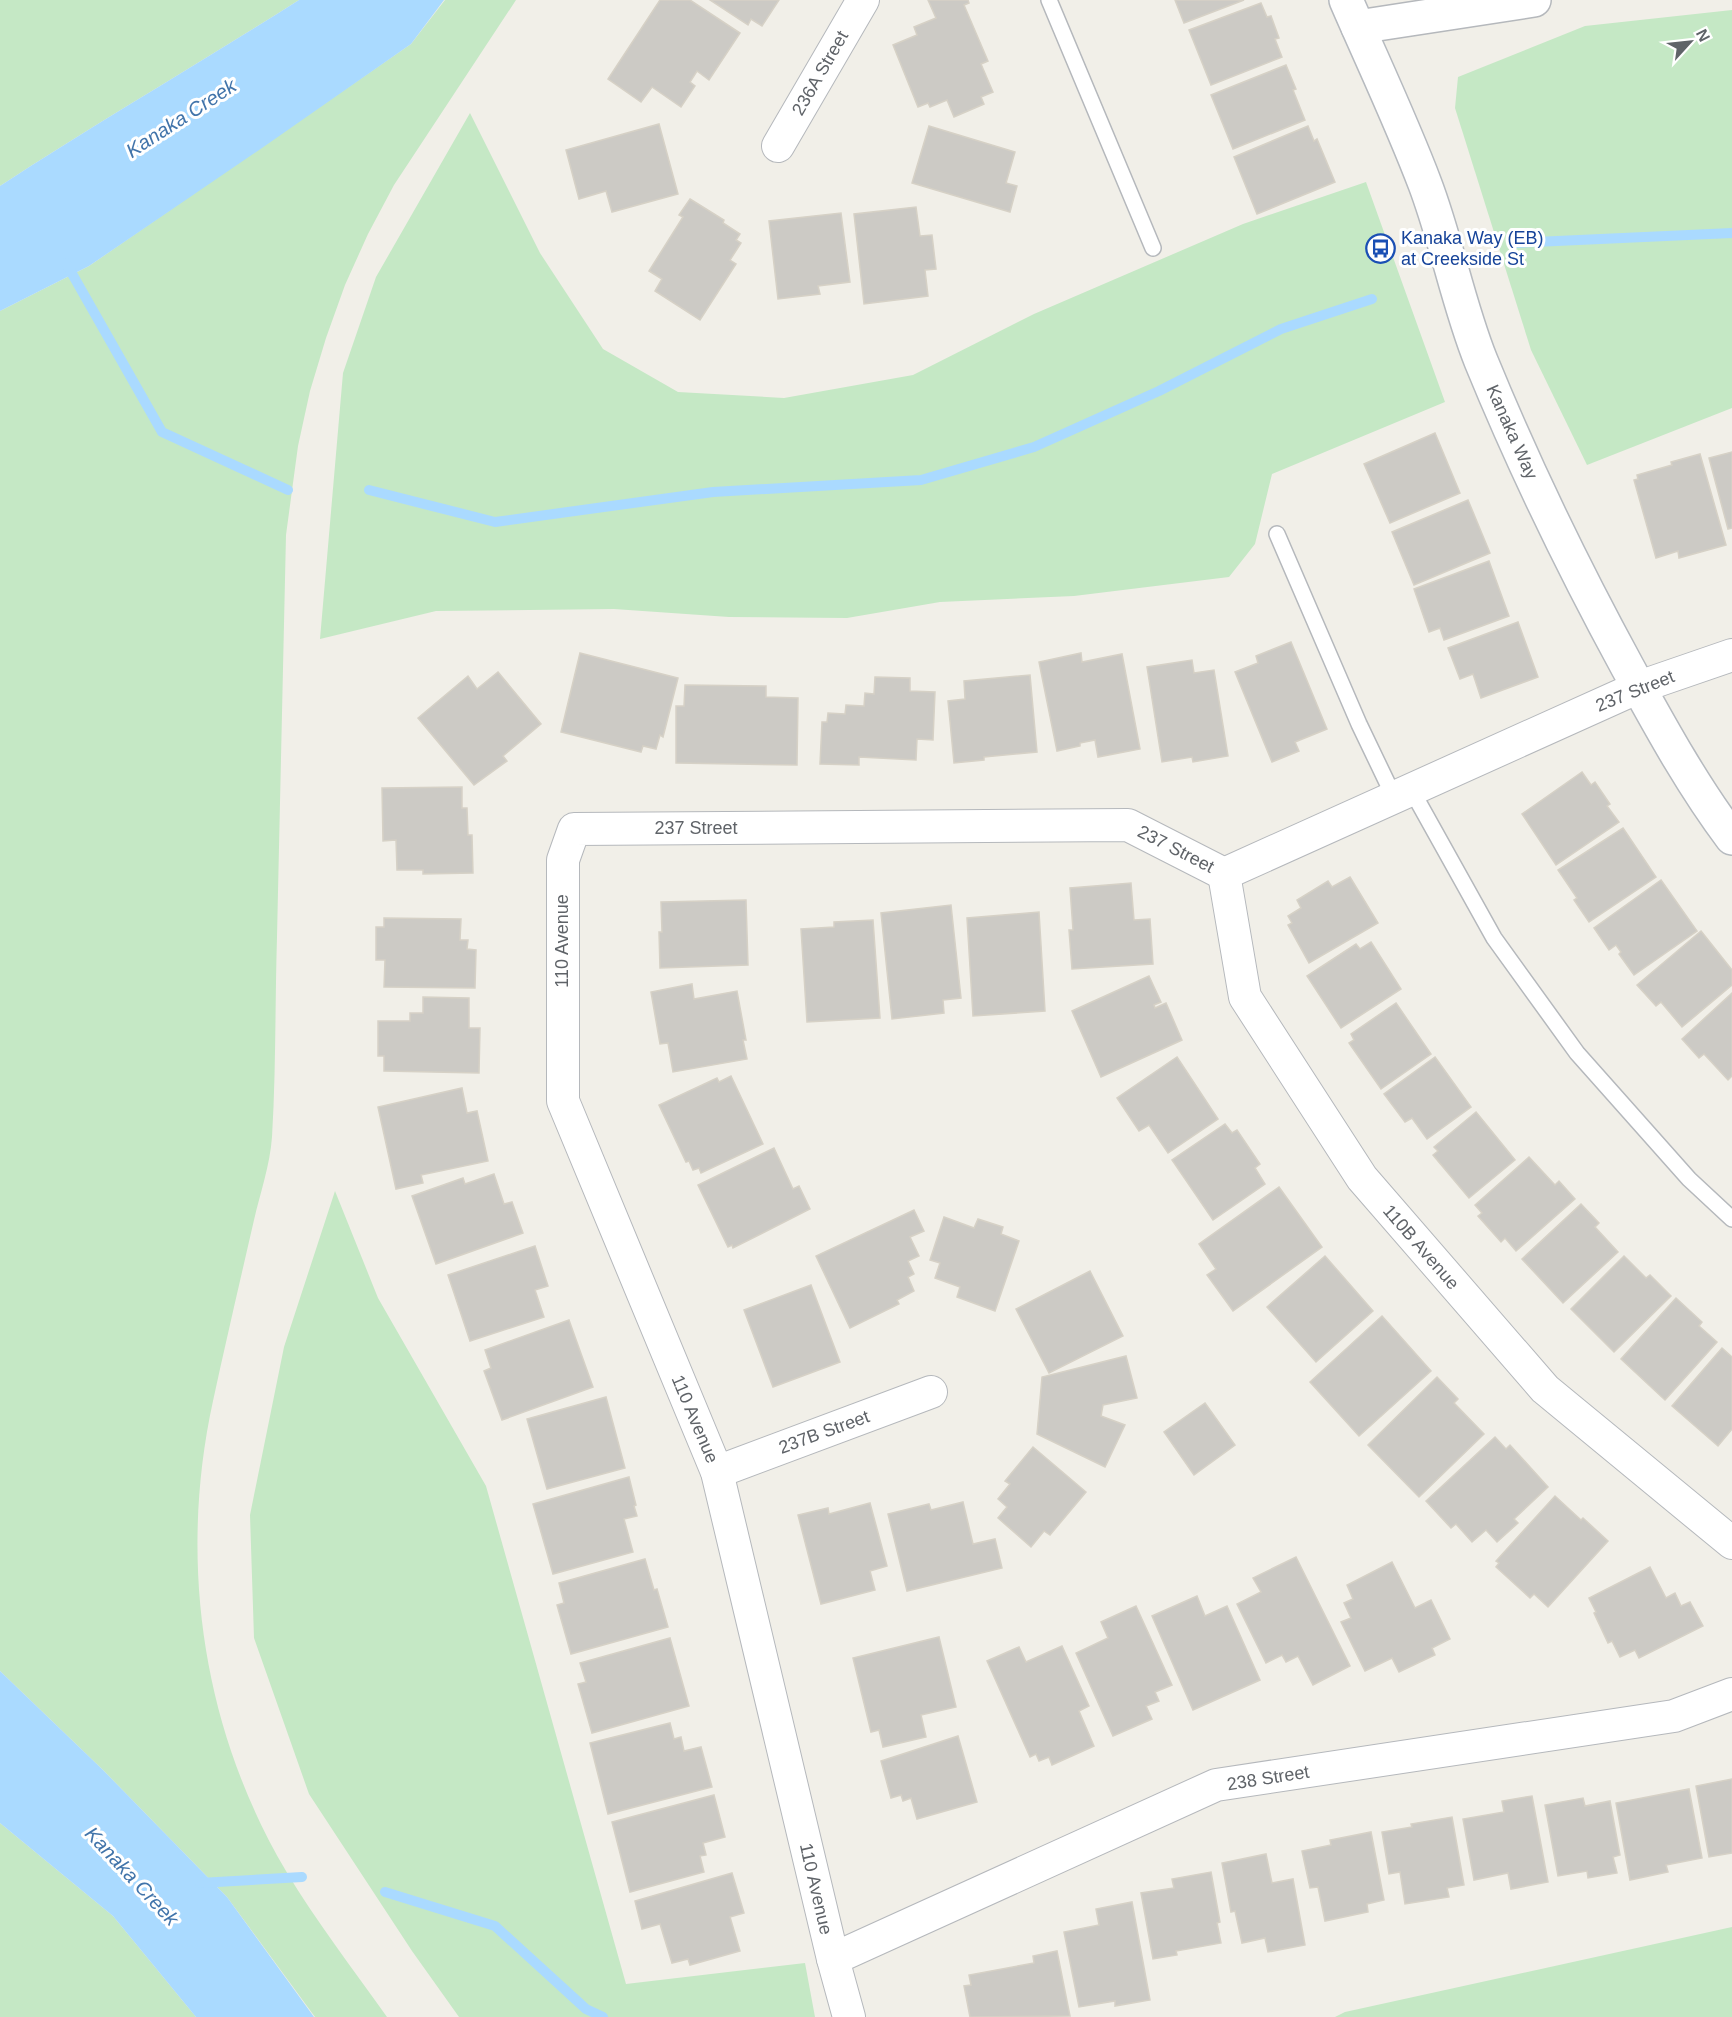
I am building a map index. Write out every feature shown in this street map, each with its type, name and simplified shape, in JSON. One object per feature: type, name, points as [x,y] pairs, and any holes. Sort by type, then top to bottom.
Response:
[{"type":"main road","points":[[1352,13],[1534,0]]},
{"type":"main road","name":"Kanaka Way","points":[[1352,13],[1425,184],[1481,360],[1531,475],[1587,591],[1639,687],[1715,816],[1732,838]]},
{"type":"street","name":"236A Street","points":[[778,146],[863,0]]},
{"type":"street","name":"237 Street","points":[[574,829],[1128,825],[1224,874],[1639,687],[1732,655]]},
{"type":"street","name":"110 Avenue","points":[[574,829],[563,860],[563,1101],[717,1472],[833,1959],[849,2017]]},
{"type":"street","name":"110B Avenue","points":[[1224,874],[1245,997],[1362,1178],[1545,1389],[1732,1544]]},
{"type":"street","name":"237B Street","points":[[717,1472],[931,1392]]},
{"type":"street","name":"238 Street","points":[[833,1959],[1216,1785],[1674,1716],[1732,1694]]},
{"type":"lane","points":[[1048,0],[1153,248]]},
{"type":"lane","points":[[1277,534],[1359,724],[1494,938],[1577,1053],[1689,1179],[1732,1219]]},
{"type":"green space","points":[[0,0],[299,0],[0,186]]},
{"type":"green space","points":[[445,0],[516,0],[394,185],[368,234],[345,285],[326,338],[310,391],[298,446],[286,535],[275,1062],[271,1148],[213,1401],[203,1461],[198,1522],[199,1583],[205,1643],[217,1702],[234,1760],[257,1817],[286,1871],[322,1927],[387,2017],[315,2017],[227,1897],[103,1770],[0,1671],[0,311],[89,266],[411,44]]},
{"type":"green space","points":[[1732,10],[1732,408],[1587,465],[1531,350],[1455,108],[1458,77],[1585,26]]},
{"type":"green space","points":[[470,113],[540,253],[603,349],[678,392],[784,398],[913,375],[1034,314],[1243,224],[1366,182],[1445,402],[1272,474],[1255,544],[1229,577],[1074,596],[940,602],[847,618],[729,617],[614,609],[436,611],[320,639],[343,373],[376,277]]},
{"type":"green space","points":[[335,1191],[378,1298],[486,1486],[626,1984],[805,1963],[815,2017],[459,2017],[412,1951],[309,1794],[254,1638],[250,1515],[284,1347]]},
{"type":"green space","points":[[0,1823],[113,1916],[196,2017],[0,2017]]},
{"type":"green space","points":[[1732,1927],[1732,2017],[1335,2017],[1345,2012]]},
{"type":"water","name":"Kanaka Creek","points":[[299,0],[444,0],[411,44],[89,266],[0,311],[0,186]]},
{"type":"water","name":"Kanaka Creek","points":[[0,1671],[103,1770],[227,1897],[314,2017],[196,2017],[113,1916],[0,1823]]},
{"type":"building","points":[[660,0],[690,0],[740,33],[709,80],[697,71],[690,82],[695,86],[681,107],[652,87],[641,102],[608,79]]},
{"type":"building","points":[[710,0],[779,0],[762,26],[751,19],[748,25]]},
{"type":"building","points":[[928,0],[968,0],[969,3],[964,5],[988,61],[981,64],[993,92],[981,97],[984,104],[954,117],[947,100],[930,107],[928,103],[918,107],[893,45],[917,35],[914,27],[936,18]]},
{"type":"building","points":[[1175,0],[1244,0],[1184,23]]},
{"type":"building","points":[[1261,3],[1267,17],[1271,16],[1279,38],[1275,39],[1282,57],[1211,85],[1189,30]]},
{"type":"building","points":[[1286,65],[1305,120],[1233,149],[1211,95]]},
{"type":"building","points":[[659,124],[678,194],[612,212],[606,191],[579,199],[566,150]]},
{"type":"building","points":[[929,126],[1015,152],[1006,183],[1017,186],[1010,212],[912,183]]},
{"type":"building","points":[[1308,126],[1314,141],[1317,139],[1335,182],[1257,214],[1234,157]]},
{"type":"building","points":[[690,199],[724,220],[723,223],[740,234],[736,240],[741,243],[730,260],[736,264],[700,320],[655,291],[662,279],[649,271],[683,217],[679,215]]},
{"type":"building","points":[[916,207],[920,236],[932,235],[936,269],[925,270],[928,296],[864,304],[854,214]]},
{"type":"building","points":[[841,213],[850,282],[818,286],[820,294],[778,299],[769,221]]},
{"type":"building","points":[[1435,433],[1460,493],[1390,523],[1364,464]]},
{"type":"building","points":[[1732,452],[1732,528],[1728,529],[1709,458]]},
{"type":"building","points":[[1700,454],[1726,545],[1679,558],[1678,551],[1656,558],[1634,480],[1638,479],[1637,475]]},
{"type":"building","points":[[1468,500],[1490,553],[1414,585],[1392,532]]},
{"type":"building","points":[[1489,561],[1509,616],[1444,640],[1440,628],[1429,632],[1414,589]]},
{"type":"building","points":[[1518,622],[1538,677],[1481,698],[1473,674],[1460,679],[1448,648]]},
{"type":"building","points":[[1291,642],[1327,729],[1295,742],[1299,751],[1272,762],[1235,672],[1258,663],[1256,656]]},
{"type":"building","points":[[580,653],[678,678],[663,737],[660,735],[656,749],[643,746],[641,752],[561,732]]},
{"type":"building","points":[[1081,653],[1082,662],[1122,654],[1140,749],[1098,757],[1095,740],[1057,751],[1039,662]]},
{"type":"building","points":[[1192,660],[1194,673],[1214,670],[1228,756],[1193,762],[1192,757],[1162,762],[1147,667]]},
{"type":"building","points":[[498,672],[541,724],[503,756],[507,761],[474,785],[418,718],[468,676],[477,689]]},
{"type":"building","points":[[1030,675],[1037,752],[984,757],[984,760],[954,763],[948,701],[965,699],[964,681]]},
{"type":"building","points":[[875,677],[910,678],[910,691],[935,692],[933,740],[917,739],[916,760],[859,757],[859,765],[820,764],[822,722],[827,722],[828,713],[845,714],[846,705],[864,706],[865,693],[874,694]]},
{"type":"building","points":[[685,685],[766,686],[766,697],[798,698],[797,765],[676,763],[676,706],[684,706]]},
{"type":"building","points":[[1582,772],[1591,785],[1595,782],[1610,804],[1607,806],[1619,822],[1556,865],[1522,814]]},
{"type":"building","points":[[462,787],[462,808],[467,808],[468,835],[472,835],[473,873],[423,874],[423,870],[397,870],[396,840],[383,841],[382,788]]},
{"type":"building","points":[[1623,828],[1656,877],[1589,922],[1574,900],[1577,898],[1558,870]]},
{"type":"building","points":[[1350,877],[1378,923],[1309,963],[1288,925],[1292,923],[1288,916],[1301,908],[1297,900],[1328,881],[1332,887]]},
{"type":"building","points":[[1661,880],[1697,931],[1634,975],[1619,954],[1621,952],[1616,945],[1609,950],[1594,928]]},
{"type":"building","points":[[1131,883],[1134,920],[1150,919],[1153,964],[1072,969],[1069,930],[1073,930],[1070,888]]},
{"type":"building","points":[[746,900],[748,965],[660,968],[661,902]]},
{"type":"building","points":[[951,905],[961,998],[943,1000],[944,1013],[892,1019],[881,913]]},
{"type":"building","points":[[1039,912],[1045,1011],[973,1016],[967,918]]},
{"type":"building","points":[[384,918],[461,919],[460,940],[468,940],[467,949],[476,950],[475,988],[384,987],[385,960],[376,960],[376,927],[384,927]]},
{"type":"building","points":[[873,920],[880,1018],[807,1022],[801,929],[834,927],[834,922]]},
{"type":"building","points":[[1701,931],[1732,970],[1732,985],[1682,1027],[1661,1002],[1656,1006],[1637,985]]},
{"type":"building","points":[[1371,942],[1401,989],[1341,1028],[1307,976],[1356,944],[1360,949]]},
{"type":"building","points":[[1149,976],[1161,1002],[1154,1005],[1155,1008],[1166,1003],[1182,1040],[1101,1077],[1072,1011]]},
{"type":"building","points":[[692,984],[694,999],[737,991],[747,1059],[673,1072],[668,1043],[660,1044],[651,992]]},
{"type":"building","points":[[1732,993],[1732,1076],[1728,1080],[1704,1054],[1699,1058],[1682,1039]]},
{"type":"building","points":[[423,997],[469,998],[469,1028],[480,1028],[479,1073],[384,1071],[384,1056],[378,1056],[378,1021],[410,1021],[410,1013],[423,1013]]},
{"type":"building","points":[[1396,1003],[1431,1054],[1381,1089],[1349,1043],[1354,1040],[1351,1034]]},
{"type":"building","points":[[1177,1057],[1218,1119],[1168,1153],[1149,1125],[1139,1131],[1117,1098]]},
{"type":"building","points":[[1435,1057],[1471,1107],[1427,1139],[1412,1118],[1405,1122],[1384,1094]]},
{"type":"building","points":[[731,1076],[763,1144],[701,1173],[699,1168],[693,1170],[689,1161],[686,1162],[659,1105],[717,1078],[719,1082]]},
{"type":"building","points":[[462,1088],[467,1113],[477,1111],[488,1161],[421,1175],[423,1183],[396,1189],[378,1107]]},
{"type":"building","points":[[1476,1112],[1515,1160],[1469,1198],[1433,1155],[1438,1151],[1434,1147]]},
{"type":"building","points":[[1225,1124],[1232,1133],[1237,1130],[1260,1164],[1255,1168],[1265,1184],[1213,1220],[1172,1160]]},
{"type":"building","points":[[774,1148],[793,1189],[799,1186],[810,1209],[733,1248],[732,1245],[728,1247],[698,1185]]},
{"type":"building","points":[[1529,1157],[1555,1185],[1559,1181],[1575,1199],[1516,1251],[1505,1238],[1501,1242],[1478,1216],[1482,1213],[1475,1205]]},
{"type":"building","points":[[494,1174],[504,1204],[512,1202],[523,1233],[436,1264],[412,1196],[463,1178],[465,1184]]},
{"type":"building","points":[[1279,1187],[1322,1247],[1233,1311],[1207,1275],[1216,1269],[1199,1244]]},
{"type":"building","points":[[1581,1204],[1599,1223],[1595,1227],[1618,1252],[1563,1303],[1522,1259]]},
{"type":"building","points":[[914,1210],[924,1231],[910,1237],[919,1256],[908,1261],[914,1274],[908,1277],[914,1291],[897,1300],[899,1304],[850,1328],[816,1256]]},
{"type":"building","points":[[944,1217],[974,1228],[978,1219],[1003,1227],[1001,1234],[1019,1241],[995,1311],[957,1297],[960,1287],[935,1278],[940,1263],[930,1260]]},
{"type":"building","points":[[535,1246],[548,1286],[535,1290],[544,1317],[470,1341],[448,1275]]},
{"type":"building","points":[[1325,1256],[1373,1311],[1316,1362],[1267,1307]]},
{"type":"building","points":[[1624,1256],[1646,1278],[1650,1275],[1671,1296],[1614,1352],[1571,1309]]},
{"type":"building","points":[[1090,1271],[1123,1336],[1049,1373],[1016,1309]]},
{"type":"building","points":[[811,1285],[840,1362],[773,1387],[744,1310]]},
{"type":"building","points":[[1676,1298],[1702,1322],[1699,1326],[1717,1342],[1665,1400],[1621,1359]]},
{"type":"building","points":[[1382,1316],[1431,1371],[1359,1436],[1310,1382]]},
{"type":"building","points":[[569,1320],[593,1387],[502,1420],[484,1371],[491,1368],[485,1350]]},
{"type":"building","points":[[1722,1348],[1732,1357],[1732,1429],[1718,1446],[1672,1406]]},
{"type":"building","points":[[1126,1356],[1137,1398],[1103,1405],[1101,1416],[1125,1425],[1105,1467],[1037,1434],[1042,1377]]},
{"type":"building","points":[[1437,1377],[1458,1399],[1454,1403],[1484,1434],[1419,1497],[1368,1445]]},
{"type":"building","points":[[606,1397],[625,1468],[547,1489],[527,1419]]},
{"type":"building","points":[[1205,1403],[1235,1445],[1194,1475],[1164,1432]]},
{"type":"building","points":[[1495,1437],[1506,1449],[1510,1445],[1548,1487],[1514,1519],[1518,1523],[1497,1542],[1486,1530],[1472,1542],[1456,1524],[1451,1528],[1426,1501]]},
{"type":"building","points":[[1033,1447],[1086,1492],[1050,1535],[1044,1531],[1031,1547],[998,1518],[1007,1507],[998,1499],[1010,1484],[1005,1481]]},
{"type":"building","points":[[629,1477],[637,1516],[624,1519],[633,1552],[553,1574],[533,1504]]},
{"type":"building","points":[[1555,1496],[1608,1541],[1548,1607],[1534,1594],[1530,1598],[1496,1567],[1499,1563],[1496,1561]]},
{"type":"building","points":[[963,1502],[973,1544],[995,1539],[1002,1568],[907,1591],[888,1514],[929,1504],[931,1510]]},
{"type":"building","points":[[870,1503],[887,1566],[870,1571],[875,1590],[821,1604],[798,1515],[828,1508],[829,1514]]},
{"type":"building","points":[[1296,1557],[1350,1666],[1313,1685],[1298,1656],[1286,1662],[1282,1655],[1266,1663],[1237,1604],[1261,1592],[1253,1578]]},
{"type":"building","points":[[645,1559],[668,1627],[571,1654],[557,1605],[564,1603],[559,1583]]},
{"type":"building","points":[[1392,1562],[1415,1608],[1431,1600],[1450,1639],[1432,1648],[1435,1655],[1399,1672],[1392,1658],[1365,1671],[1341,1622],[1351,1618],[1344,1603],[1353,1599],[1347,1585]]},
{"type":"building","points":[[1650,1567],[1666,1598],[1675,1593],[1681,1606],[1690,1602],[1703,1626],[1639,1658],[1635,1650],[1620,1657],[1612,1641],[1608,1643],[1589,1598]]},
{"type":"building","points":[[1197,1596],[1205,1616],[1227,1606],[1260,1680],[1193,1710],[1152,1616]]},
{"type":"building","points":[[1136,1606],[1172,1685],[1155,1692],[1159,1701],[1146,1706],[1152,1719],[1113,1736],[1076,1653],[1108,1638],[1101,1622]]},
{"type":"building","points":[[939,1637],[956,1707],[921,1715],[926,1737],[883,1747],[879,1730],[871,1732],[853,1658]]},
{"type":"building","points":[[670,1638],[689,1706],[592,1733],[578,1684],[586,1682],[580,1663]]},
{"type":"building","points":[[1062,1646],[1089,1706],[1079,1711],[1094,1746],[1052,1765],[1049,1757],[1039,1761],[1036,1754],[1030,1757],[987,1661],[1019,1647],[1026,1662]]},
{"type":"building","points":[[670,1723],[674,1739],[681,1737],[684,1751],[701,1747],[712,1787],[608,1814],[590,1743]]},
{"type":"building","points":[[958,1736],[977,1802],[917,1819],[911,1798],[903,1801],[901,1795],[891,1798],[881,1761]]},
{"type":"building","points":[[1732,1779],[1732,1853],[1709,1857],[1696,1786]]},
{"type":"building","points":[[1689,1789],[1702,1858],[1666,1865],[1668,1872],[1630,1880],[1616,1803]]},
{"type":"building","points":[[714,1795],[725,1837],[703,1843],[706,1855],[700,1856],[704,1872],[630,1892],[612,1822]]},
{"type":"building","points":[[1532,1796],[1548,1882],[1511,1889],[1508,1873],[1474,1880],[1463,1819],[1504,1812],[1502,1801]]},
{"type":"building","points":[[1583,1798],[1585,1806],[1610,1801],[1620,1855],[1613,1857],[1617,1873],[1588,1878],[1587,1871],[1558,1876],[1545,1805]]},
{"type":"building","points":[[1452,1817],[1464,1885],[1447,1888],[1449,1897],[1405,1904],[1400,1872],[1389,1874],[1382,1832]]},
{"type":"building","points":[[1371,1832],[1384,1900],[1367,1904],[1368,1912],[1325,1921],[1318,1887],[1310,1888],[1302,1851],[1331,1845],[1330,1840]]},
{"type":"building","points":[[1266,1854],[1272,1883],[1293,1879],[1305,1945],[1268,1952],[1265,1938],[1242,1943],[1235,1911],[1231,1912],[1222,1863]]},
{"type":"building","points":[[1211,1872],[1220,1922],[1217,1923],[1221,1943],[1176,1951],[1177,1955],[1153,1959],[1141,1893],[1174,1888],[1172,1879]]},
{"type":"building","points":[[732,1873],[744,1913],[730,1917],[740,1951],[690,1965],[688,1959],[672,1963],[660,1924],[642,1929],[635,1901]]},
{"type":"building","points":[[1132,1902],[1150,2000],[1115,2006],[1115,2001],[1079,2007],[1064,1932],[1099,1925],[1096,1909]]},
{"type":"building","points":[[1057,1951],[1070,2016],[970,2017],[964,1986],[971,1985],[969,1975],[1034,1963],[1033,1956]]},
{"type":"waterway","points":[[1514,243],[1732,233]]},
{"type":"waterway","points":[[66,263],[162,432],[288,490]]},
{"type":"waterway","points":[[369,490],[495,522],[713,492],[921,480],[1034,447],[1159,391],[1281,329],[1372,299]]},
{"type":"waterway","points":[[200,1883],[302,1877]]},
{"type":"waterway","points":[[385,1892],[495,1926],[586,2009],[603,2017]]},
{"type":"place","name":"Kanaka Way (EB) at Creekside St","points":[[1380,248]]}]
